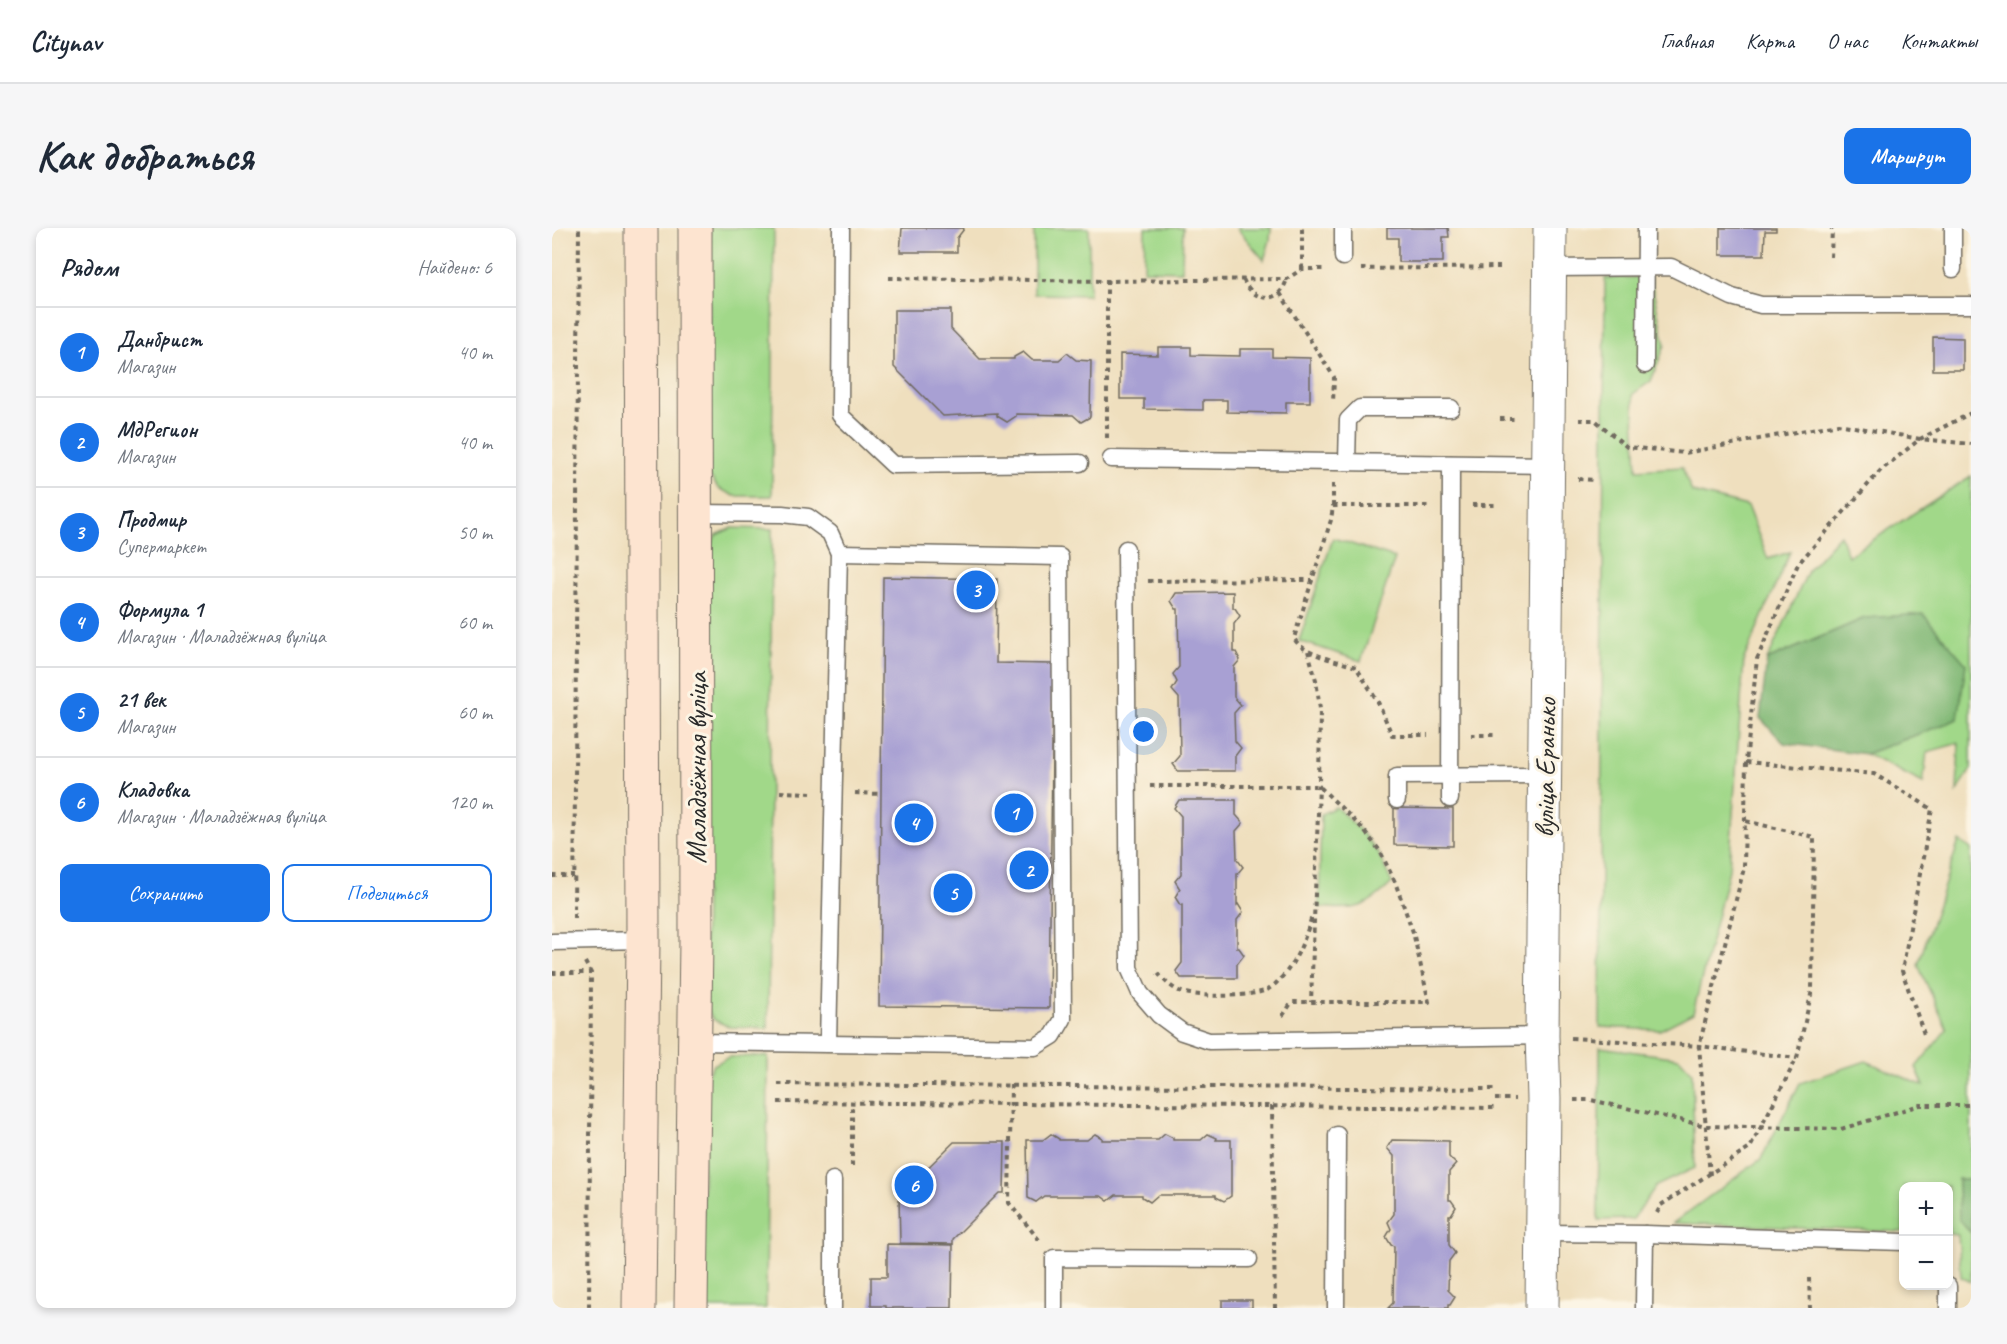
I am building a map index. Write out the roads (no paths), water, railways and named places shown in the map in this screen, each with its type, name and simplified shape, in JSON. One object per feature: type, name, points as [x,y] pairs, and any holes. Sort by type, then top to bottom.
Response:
[{"type":"main road","name":"Маладзёжная вуліца","points":[[639,1308],[643,940],[640,228]]},
{"type":"main road","name":"Маладзёжная вуліца","points":[[691,1308],[696,940],[695,228]]},
{"type":"main road","points":[[643,940],[696,940]]},
{"type":"street","name":"вуліца Еранько","points":[[1542,1308],[1544,1099],[1542,1036],[1550,228]]},
{"type":"lane","points":[[841,228],[840,415],[893,465],[1080,463]]},
{"type":"lane","points":[[1340,263],[1343,228]]},
{"type":"lane","points":[[1645,365],[1646,228]]},
{"type":"lane","points":[[1953,228],[1953,269]]},
{"type":"lane","points":[[1550,268],[1671,267],[1732,297],[1761,305],[1971,305]]},
{"type":"lane","points":[[1340,462],[1348,420],[1360,408],[1451,408]]},
{"type":"lane","points":[[1109,452],[1340,462],[1549,465]]},
{"type":"lane","points":[[1450,799],[1451,464]]},
{"type":"lane","points":[[695,513],[782,514],[808,517],[830,533],[839,553],[828,1043]]},
{"type":"lane","points":[[1126,549],[1129,968],[1140,993],[1159,1015],[1182,1032],[1209,1041],[1542,1036]]},
{"type":"lane","points":[[695,1042],[1035,1047],[1053,1036],[1063,1019],[1060,557],[839,553]]},
{"type":"lane","points":[[1397,800],[1397,776],[1545,775]]},
{"type":"lane","points":[[552,942],[643,940]]},
{"type":"lane","points":[[1336,1135],[1336,1308]]},
{"type":"lane","points":[[833,1180],[833,1308]]},
{"type":"lane","points":[[1543,1233],[1899,1242]]},
{"type":"lane","points":[[1644,1308],[1645,1234]]},
{"type":"lane","points":[[1054,1308],[1054,1258],[1249,1259]]},
{"type":"lane","points":[[1948,1290],[1948,1308]]},
{"type":"place","name":"Продмир","points":[[976,590]]},
{"type":"place","name":"Данбрист","points":[[1014,813]]},
{"type":"place","name":"Формула 1","points":[[914,823]]},
{"type":"place","name":"МдРегион","points":[[1029,870]]},
{"type":"place","name":"21 век","points":[[953,893]]},
{"type":"place","name":"Кладовка","points":[[914,1185]]}]
